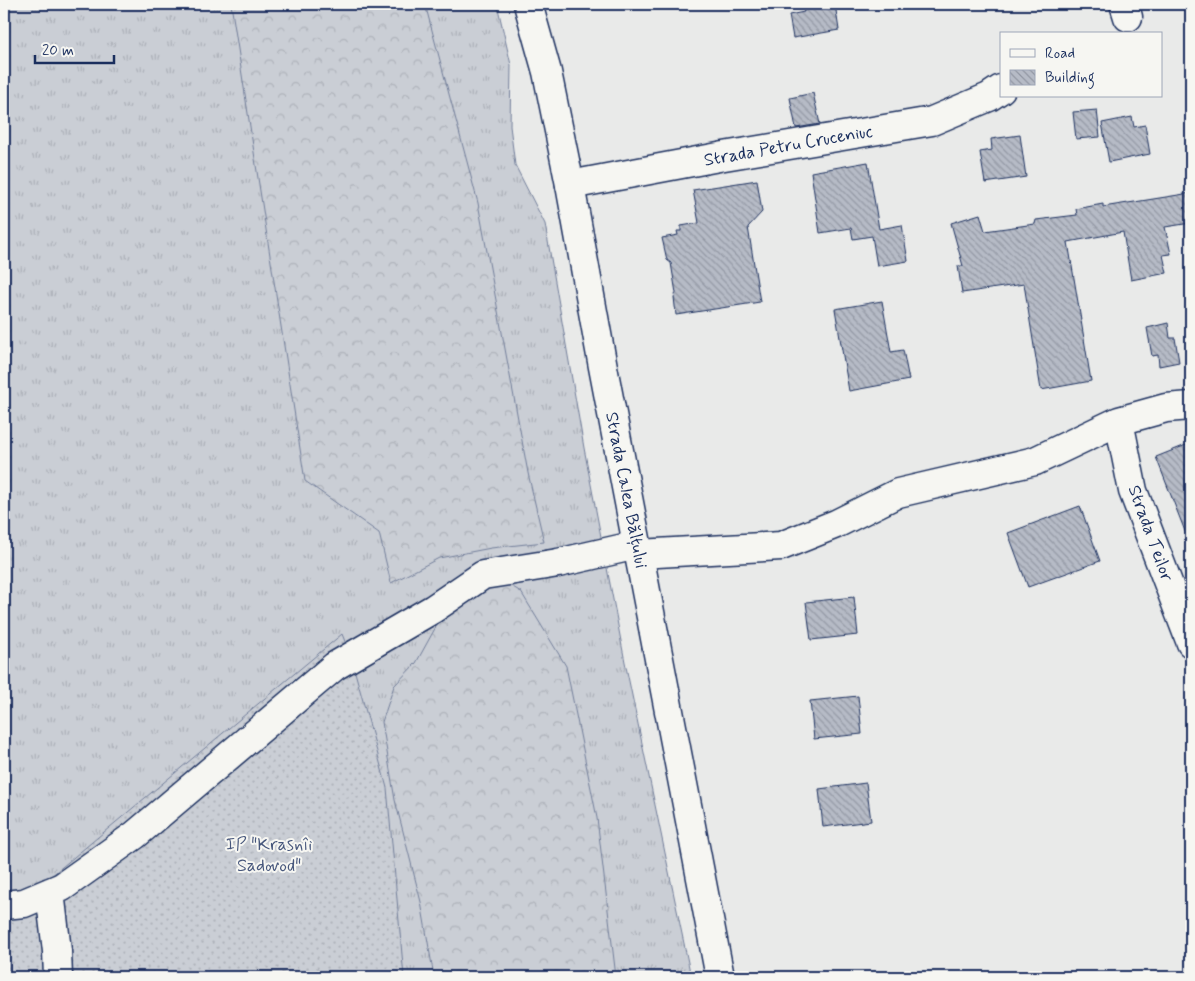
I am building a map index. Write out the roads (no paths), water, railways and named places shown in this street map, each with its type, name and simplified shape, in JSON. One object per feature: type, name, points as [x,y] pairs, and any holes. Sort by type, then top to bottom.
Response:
[{"type":"street","name":"Strada Calea Bălțului","points":[[528,4],[547,72],[570,185],[720,977]]},
{"type":"street","name":"Strada Petru Cruceniuc","points":[[570,185],[724,156],[932,121],[989,98],[1000,90]]},
{"type":"street","points":[[4,905],[24,903],[62,888],[136,835],[335,666],[433,609],[483,575],[638,549],[781,546],[836,524],[898,493],[1035,461],[1119,421],[1166,408],[1191,406]]},
{"type":"street","name":"Strada Teilor","points":[[1119,421],[1133,491],[1191,643]]},
{"type":"street","points":[[50,892],[58,952],[58,977]]},
{"type":"park label","name":"IP \"Krasnîi Sadovod\"","points":[[269,854]]}]
